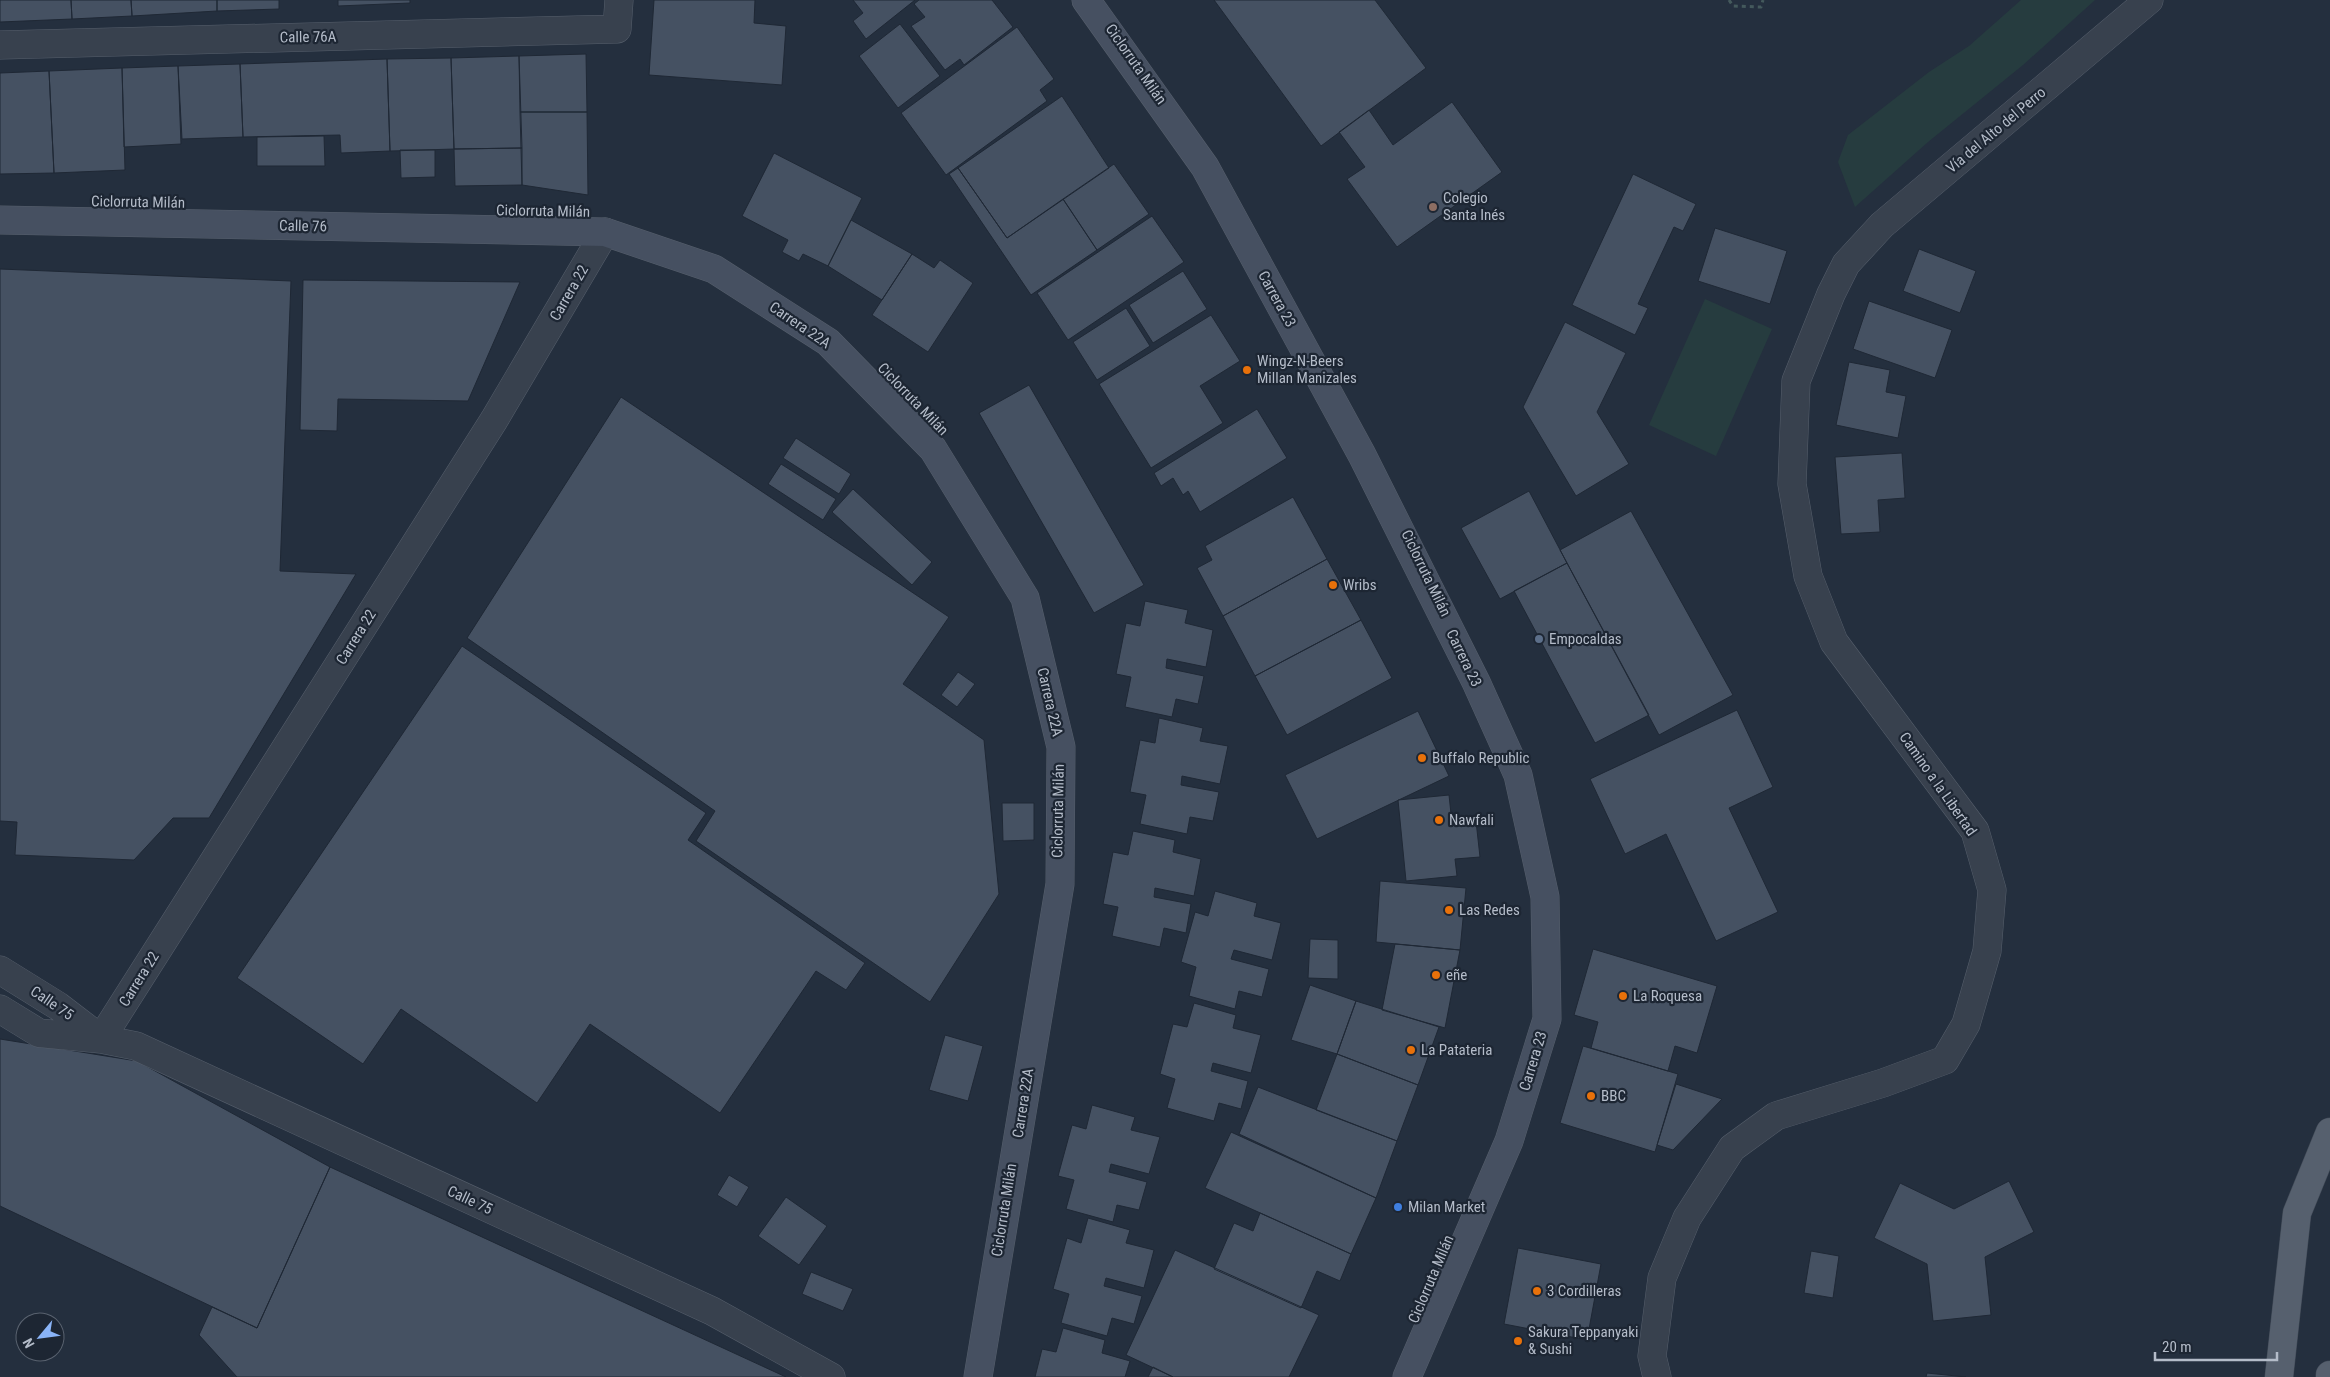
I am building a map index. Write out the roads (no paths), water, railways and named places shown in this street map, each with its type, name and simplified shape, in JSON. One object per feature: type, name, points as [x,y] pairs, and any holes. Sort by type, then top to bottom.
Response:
[{"type":"main road","points":[[2279,1377],[2297,1213],[2330,1132]]},
{"type":"street","name":"Calle 76A","points":[[0,44],[617,28],[619,0]]},
{"type":"street","name":"Carrera 23","points":[[1086,0],[1205,167],[1362,455],[1476,682],[1518,775],[1546,897],[1546,1019],[1509,1141],[1407,1377]]},
{"type":"street","name":"Vía del Alto del Perro","points":[[1846,264],[1882,225],[2149,0]]},
{"type":"street","name":"Calle 76","points":[[0,220],[605,232]]},
{"type":"street","name":"Carrera 22","points":[[101,1039],[494,420],[605,232]]},
{"type":"street","name":"Carrera 22A","points":[[605,232],[714,269],[828,342],[933,449],[1025,598],[1061,747],[1060,884],[978,1377]]},
{"type":"street","name":"Camino a la Libertad","points":[[1656,1377],[1652,1356],[1662,1278],[1686,1218],[1732,1148],[1776,1116],[1883,1083],[1945,1060],[1966,1024],[1987,951],[1992,890],[1975,831],[1834,642],[1808,576],[1792,484],[1796,382],[1831,294],[1846,264]]},
{"type":"street","name":"Calle 75","points":[[0,970],[58,1006],[101,1039]]},
{"type":"street","name":"Calle 75","points":[[0,1009],[39,1033],[101,1039],[136,1046],[712,1311],[831,1377]]},
{"type":"place","name":"Colegio Santa Inés","points":[[1433,207]]},
{"type":"place","name":"Wingz-N-Beers Millan Manizales","points":[[1247,370]]},
{"type":"place","name":"Wribs","points":[[1333,585]]},
{"type":"place","name":"Empocaldas","points":[[1539,639]]},
{"type":"place","name":"Buffalo Republic","points":[[1422,758]]},
{"type":"place","name":"Nawfali","points":[[1439,820]]},
{"type":"place","name":"Las Redes","points":[[1449,910]]},
{"type":"place","name":"eñe","points":[[1436,975]]},
{"type":"place","name":"La Roquesa","points":[[1623,996]]},
{"type":"place","name":"La Patateria","points":[[1411,1050]]},
{"type":"place","name":"BBC","points":[[1591,1096]]},
{"type":"place","name":"Milan Market","points":[[1398,1207]]},
{"type":"place","name":"3 Cordilleras","points":[[1537,1291]]},
{"type":"place","name":"Sakura Teppanyaki & Sushi","points":[[1518,1341]]}]
